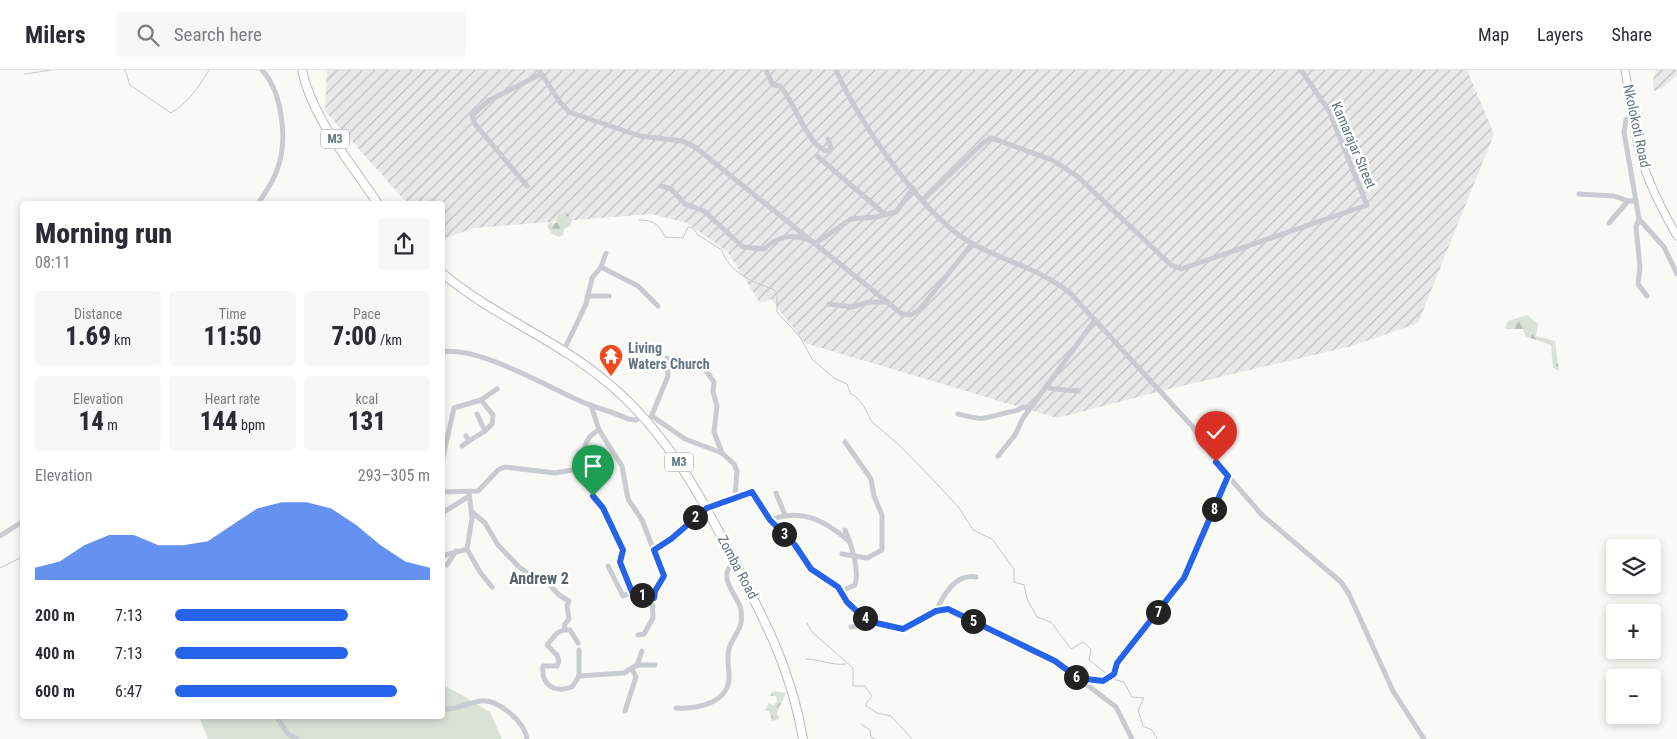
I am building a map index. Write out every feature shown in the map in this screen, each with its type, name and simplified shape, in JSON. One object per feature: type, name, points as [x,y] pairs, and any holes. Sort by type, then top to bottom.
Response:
[{"type":"highway","name":"M3","points":[[302,70],[306,87],[317,112],[376,201]]},
{"type":"highway","name":"Zomba Road","points":[[445,275],[485,304],[564,350],[604,379],[648,418],[677,458],[707,508],[771,630],[784,663],[804,739]]},
{"type":"main road","name":"Nkolokoti Road","points":[[1625,70],[1632,113],[1646,171],[1654,194],[1677,236]]},
{"type":"street","points":[[260,201],[277,172],[282,152],[275,89],[262,70]]},
{"type":"street","points":[[766,70],[773,85],[780,86],[787,95],[816,146],[829,151],[831,148],[828,139]]},
{"type":"street","points":[[836,70],[867,129],[923,200],[952,230],[972,244],[1061,286],[1095,320],[1192,426],[1228,476],[1262,515],[1341,582],[1349,594],[1393,691],[1424,739]]},
{"type":"street","name":"Kamarajar Street","points":[[923,200],[983,143],[990,138],[998,140],[1052,160],[1078,176],[1171,265],[1180,269],[1367,205],[1330,111],[1302,70]]},
{"type":"street","points":[[527,186],[475,124],[472,116],[474,112],[494,98],[540,72],[559,101],[569,112],[646,138],[682,141],[691,144],[902,314],[911,315],[920,309],[972,244]]},
{"type":"street","points":[[1632,113],[1626,120],[1624,132],[1639,219],[1664,247],[1677,274]]},
{"type":"street","points":[[817,156],[886,215]]},
{"type":"street","points":[[661,186],[672,189],[685,204],[704,211],[742,247],[764,249],[776,239],[788,236],[807,238],[816,243]]},
{"type":"street","points":[[816,243],[851,219],[896,212],[914,188]]},
{"type":"street","points":[[1579,194],[1614,196],[1628,201],[1635,201]]},
{"type":"street","points":[[1609,223],[1628,201]]},
{"type":"street","points":[[1639,219],[1636,227],[1640,267],[1638,284],[1647,296]]},
{"type":"street","points":[[564,350],[588,296],[592,278],[601,267],[606,254]]},
{"type":"street","points":[[601,267],[638,286],[658,306]]},
{"type":"street","points":[[588,296],[609,296]]},
{"type":"street","points":[[829,304],[852,307],[869,302],[888,302]]},
{"type":"street","points":[[998,456],[1015,435],[1029,409],[1095,320]]},
{"type":"street","points":[[445,352],[464,351],[630,420],[648,418],[688,440],[722,453]]},
{"type":"street","points":[[648,418],[668,376],[668,358]]},
{"type":"street","points":[[702,365],[714,382],[713,392],[717,406],[714,432],[722,453],[736,468],[734,498]]},
{"type":"street","points":[[1046,386],[1053,389],[1079,391]]},
{"type":"street","points":[[445,448],[454,408],[481,400],[497,389]]},
{"type":"street","points":[[462,446],[468,439],[485,431],[492,424],[493,416],[481,400]]},
{"type":"street","points":[[591,405],[599,430],[622,466],[628,499],[642,520],[664,576],[651,602],[653,620],[644,634],[638,635]]},
{"type":"street","points":[[958,414],[984,420],[1006,412],[1018,411],[1023,407],[1029,409]]},
{"type":"street","points":[[477,414],[485,431]]},
{"type":"street","points":[[599,430],[590,434],[584,448],[585,472],[623,550],[620,562],[632,592]]},
{"type":"street","points":[[842,554],[867,558],[882,550],[882,515],[868,473],[845,442]]},
{"type":"street","points":[[445,511],[468,494],[482,488],[498,470],[505,467],[554,473],[570,470],[585,472],[596,478]]},
{"type":"street","points":[[1078,678],[1103,681],[1114,674],[1117,663],[1184,578],[1228,476]]},
{"type":"street","points":[[445,492],[468,494]]},
{"type":"street","points":[[654,550],[671,539],[707,508],[752,492],[770,520],[795,545],[811,569],[841,591],[847,602],[863,617],[872,622],[903,629],[936,611],[948,609],[954,611],[1005,638],[1055,661],[1116,707],[1132,739]]},
{"type":"street","points":[[776,492],[784,515]]},
{"type":"street","points":[[468,494],[472,512],[467,549],[492,588]]},
{"type":"street","points":[[472,512],[485,523],[498,545],[519,567],[535,578],[547,582],[560,595],[568,599],[569,619],[565,624],[564,630]]},
{"type":"street","points":[[770,520],[784,515],[806,516],[849,541]]},
{"type":"street","points":[[0,536],[20,523]]},
{"type":"street","points":[[841,591],[856,584],[857,569],[845,530]]},
{"type":"street","points":[[445,555],[467,549]]},
{"type":"street","points":[[447,565],[456,551]]},
{"type":"street","points":[[676,708],[713,703],[727,687],[729,648],[739,632],[741,623],[740,607],[730,591],[728,581],[728,571],[735,562]]},
{"type":"street","points":[[608,566],[623,596],[632,592],[654,598]]},
{"type":"street","points":[[936,611],[942,597],[952,585],[969,576],[976,578]]},
{"type":"street","points":[[851,627],[857,626],[863,617]]},
{"type":"street","points":[[578,643],[570,630],[564,630],[558,633],[547,645],[557,655],[559,662],[557,666],[543,666],[542,675],[546,684],[555,690],[572,687],[579,676],[579,650]]},
{"type":"street","points":[[579,676],[624,673],[637,665],[642,651]]},
{"type":"street","points":[[637,665],[655,665]]},
{"type":"street","points":[[625,711],[636,677],[632,669]]},
{"type":"street","points":[[445,708],[487,701],[517,719],[523,726],[527,739]]},
{"type":"street","points":[[278,719],[288,734],[297,739]]},
{"type":"shaded area","points":[[327,70],[1467,70],[1494,134],[1418,323],[1352,346],[1165,390],[1057,418],[805,343],[771,299],[760,303],[727,251],[687,223],[652,214],[474,228],[445,238],[445,201],[405,201],[325,111]]},
{"type":"shaded area","points":[[1656,70],[1677,70],[1677,75],[1662,88],[1654,91],[1653,81]]},
{"type":"green space","points":[[566,211],[572,220],[570,226],[564,229],[563,235],[559,237],[552,234],[547,226],[550,222],[553,224],[557,222],[558,213],[562,214]]},
{"type":"green space","points":[[1527,315],[1538,324],[1536,336],[1555,341],[1559,371],[1553,368],[1551,345],[1525,336],[1523,329],[1505,329],[1508,321]]},
{"type":"green space","points":[[445,687],[490,712],[502,739],[208,739],[200,719],[445,719]]},
{"type":"green space","points":[[774,691],[786,693],[777,713],[779,719],[772,721],[770,712],[765,710],[769,703],[773,705],[777,702],[776,696],[769,696]]},
{"type":"waterway","points":[[25,74],[51,70]]},
{"type":"waterway","points":[[125,70],[130,85],[171,113],[193,94],[209,70]]},
{"type":"waterway","points":[[639,220],[655,224],[665,237],[683,238],[688,227],[693,228],[698,235],[722,250],[730,264],[742,275],[773,289],[777,293],[777,312],[800,337],[812,359],[834,378],[847,384],[850,393],[863,405],[872,422],[899,445],[940,487],[960,509],[973,530],[992,539],[1014,569],[1014,582],[1024,585],[1027,599],[1037,617],[1051,622],[1071,649],[1083,642],[1091,649],[1089,660],[1107,674]]},
{"type":"waterway","points":[[0,568],[20,558]]},
{"type":"waterway","points":[[807,623],[812,632],[853,668],[853,686],[865,686],[872,696],[865,705],[877,713],[891,716],[912,739]]},
{"type":"waterway","points":[[806,659],[846,664]]},
{"type":"waterway","points":[[1112,679],[1124,682],[1132,697],[1144,698],[1138,710],[1143,726],[1152,730],[1157,739]]},
{"type":"waterway","points":[[861,724],[870,730],[871,737],[875,739]]},
{"type":"place","name":"Living Waters Church","points":[[611,377]]},
{"type":"district","name":"Andrew 2","points":[[539,578]]},
{"type":"route","points":[[593,496],[603,508],[623,550],[620,562],[632,592],[654,598],[655,591],[664,576],[654,550],[671,539],[707,508],[752,492],[770,520],[795,545],[811,569],[838,587],[847,602],[869,621],[903,629],[908,628],[936,611],[948,609],[1055,661],[1078,678],[1104,681],[1114,674],[1117,663],[1178,588],[1188,570],[1228,476],[1216,462]]}]
